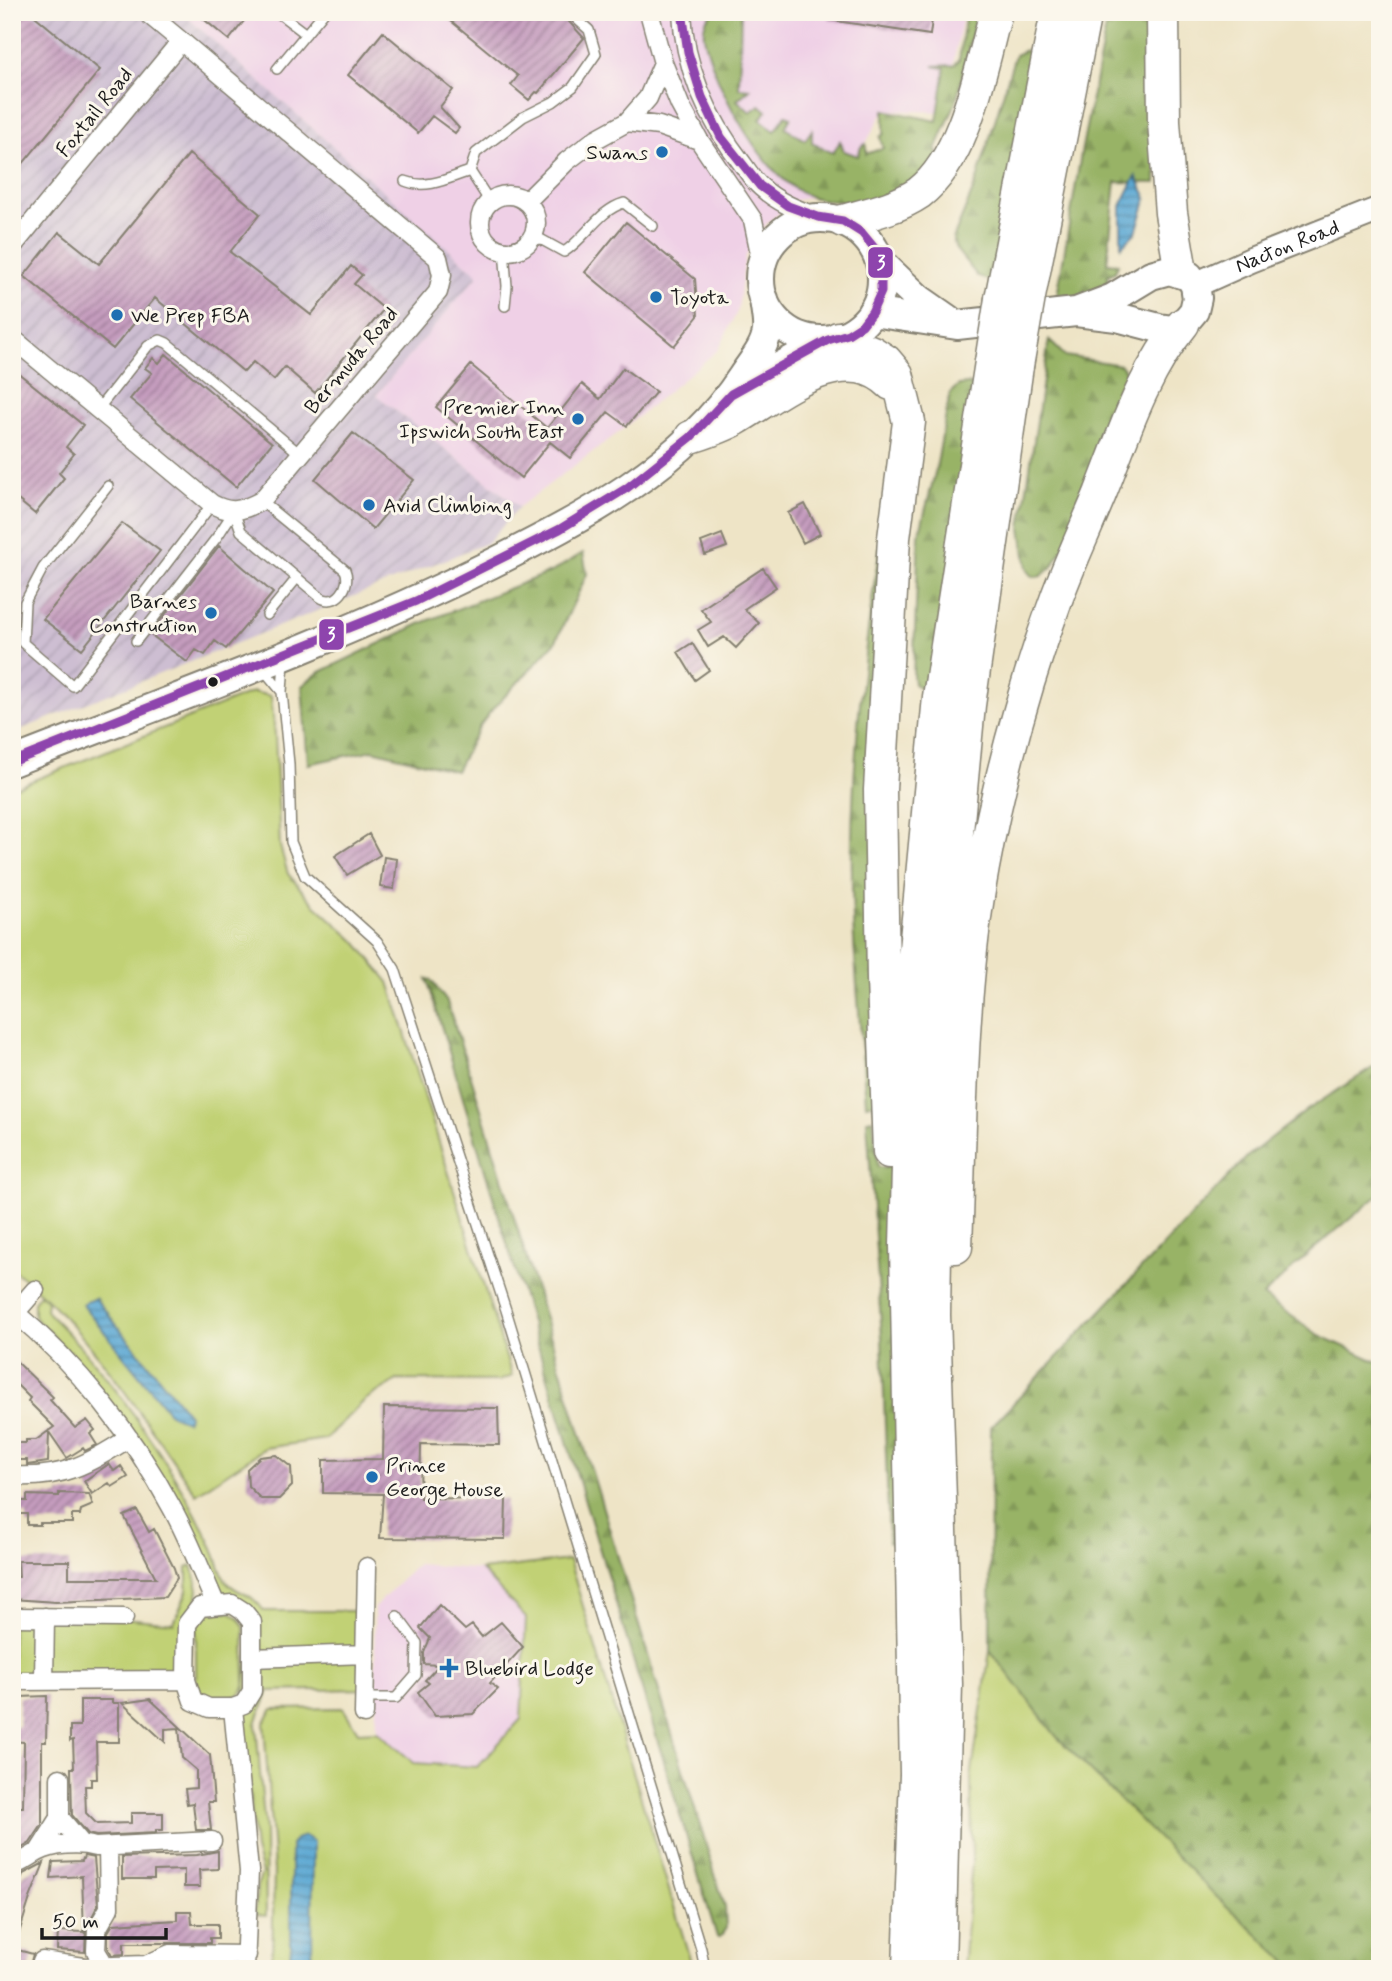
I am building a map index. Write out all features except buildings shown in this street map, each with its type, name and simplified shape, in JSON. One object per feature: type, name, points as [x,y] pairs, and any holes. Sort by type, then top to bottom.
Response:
[{"type":"highway","points":[[830,219],[889,208],[918,193],[937,174],[961,136],[996,12]]},
{"type":"highway","points":[[909,1969],[916,1774],[906,1246],[913,971],[938,710],[1004,364],[1057,12]]},
{"type":"highway","points":[[1015,298],[1085,12]]},
{"type":"highway","points":[[1163,12],[1164,122],[1171,213],[1188,279]]},
{"type":"highway","points":[[937,1372],[953,1311],[967,989],[983,867],[1014,728],[1057,596],[1110,466],[1156,362],[1184,324]]},
{"type":"highway","points":[[833,339],[872,352],[886,361],[897,374],[909,422],[894,538],[880,790],[890,1175],[906,1246]]},
{"type":"highway","points":[[939,1969],[946,1684],[934,1315],[942,990],[1004,364]]},
{"type":"highway","points":[[691,437],[733,421],[796,381],[813,373],[834,369],[874,372],[888,381],[905,398]]},
{"type":"main road","points":[[12,762],[272,661],[416,601],[560,529],[627,488],[691,437],[731,394],[763,345],[767,330],[760,280],[762,263],[769,248],[783,231],[802,220],[830,219],[862,233],[876,250],[881,263],[881,292],[872,312],[862,325],[731,394]]},
{"type":"main road","points":[[881,263],[934,311],[957,325]]},
{"type":"main road","points":[[872,312],[957,325],[1076,312],[1117,317],[1173,330],[1184,324],[1194,311],[1197,298],[1188,279],[1169,270],[1151,275],[1113,298],[1076,312]]},
{"type":"main road","points":[[764,299],[773,317],[788,330],[807,339],[833,339]]},
{"type":"street","points":[[146,12],[181,41]]},
{"type":"street","points":[[649,12],[663,63],[680,105],[699,140],[753,220],[762,263]]},
{"type":"street","points":[[684,14],[688,52],[702,97],[721,136],[760,186],[788,206],[830,219]]},
{"type":"street","name":"Foxtail Road","points":[[15,236],[181,41]]},
{"type":"street","name":"Bermuda Road","points":[[181,41],[438,258],[442,275],[438,292],[261,501],[234,511]]},
{"type":"street","points":[[526,202],[567,161],[596,139],[627,122],[648,99],[663,63]]},
{"type":"street","points":[[627,122],[659,126],[699,140]]},
{"type":"street","points":[[504,195],[520,197],[526,202],[536,217],[533,235],[521,247],[505,250],[493,246],[483,234],[481,217],[490,202],[504,195]]},
{"type":"street","name":"Nacton Road","points":[[1188,279],[1251,260],[1380,209]]},
{"type":"street","points":[[12,338],[212,504],[234,511]]},
{"type":"street","points":[[35,1290],[14,1312],[65,1359],[129,1438],[172,1507],[216,1605]]},
{"type":"street","points":[[12,1476],[33,1478],[68,1472],[105,1454],[129,1438]]},
{"type":"street","points":[[364,1706],[367,1566]]},
{"type":"street","points":[[232,1604],[243,1611],[252,1622],[252,1691],[244,1704],[233,1708],[209,1709],[193,1701],[186,1680],[187,1624],[200,1607],[216,1605],[232,1604]]},
{"type":"street","points":[[12,1617],[124,1618]]},
{"type":"street","points":[[44,1681],[45,1617]]},
{"type":"street","points":[[252,1658],[366,1654]]},
{"type":"street","points":[[12,1681],[186,1680]]},
{"type":"street","points":[[40,1969],[42,1961],[107,1968],[146,1965],[170,1954],[246,1962],[249,1871],[233,1708]]},
{"type":"street","points":[[12,1866],[25,1862],[39,1851],[60,1818],[60,1778]]},
{"type":"street","points":[[60,1818],[81,1843]]},
{"type":"street","points":[[39,1851],[81,1843],[108,1847],[212,1841]]},
{"type":"street","points":[[107,1968],[96,1951],[97,1929],[109,1908],[108,1847]]},
{"type":"lane","points":[[276,12],[306,34]]},
{"type":"lane","points":[[278,69],[324,12]]},
{"type":"lane","points":[[405,181],[414,185],[429,185],[470,171],[477,153],[523,117],[553,102],[573,87],[596,54],[589,30],[569,12]]},
{"type":"lane","points":[[470,171],[490,202]]},
{"type":"lane","points":[[533,235],[564,252],[576,244],[611,207],[624,204],[653,226]]},
{"type":"lane","points":[[505,250],[505,306]]},
{"type":"lane","points":[[99,408],[148,346],[160,340],[300,454]]},
{"type":"lane","points":[[108,486],[43,568],[25,602],[23,643],[74,686],[212,504]]},
{"type":"lane","points":[[234,511],[241,531],[328,601],[344,590],[348,578],[345,570],[261,501]]},
{"type":"lane","points":[[136,642],[234,511]]},
{"type":"lane","points":[[267,615],[297,578]]},
{"type":"lane","points":[[272,661],[282,692],[289,764],[291,842],[305,876],[377,941],[395,969],[506,1310],[705,1969]]},
{"type":"lane","points":[[272,661],[282,692]]},
{"type":"lane","points":[[364,1706],[396,1698],[416,1675],[417,1643],[397,1616]]},
{"type":"shaded area","points":[[12,12],[181,12],[478,275],[376,395],[519,507],[489,542],[12,733]]},
{"type":"shaded area","points":[[181,12],[964,12],[943,112],[884,110],[839,193],[796,200],[767,223],[745,257],[738,310],[718,350],[622,430],[519,507],[376,395],[478,275]]},
{"type":"shaded area","name":"Bluebird Lodge","points":[[417,1564],[481,1570],[526,1618],[521,1719],[477,1767],[414,1763],[377,1731],[374,1608]]},
{"type":"green space","points":[[714,12],[741,12],[739,88],[750,89],[737,100],[750,112],[760,105],[767,111],[760,119],[775,131],[786,115],[791,117],[785,128],[805,140],[812,130],[812,143],[833,153],[840,141],[844,151],[858,156],[861,147],[866,144],[866,154],[883,148],[880,137],[884,134],[884,110],[937,121],[945,68],[933,66],[954,65],[959,60],[966,12],[977,12],[956,102],[936,149],[941,167],[874,200],[833,201],[802,193],[768,163],[727,99],[711,61],[704,35],[705,22]]},
{"type":"green space","points":[[1109,12],[1160,12],[1156,183],[1116,182],[1107,263],[1118,264],[1115,272],[1108,275],[1107,284],[1116,289],[1054,314],[1082,148]]},
{"type":"green space","points":[[1026,50],[1039,59],[992,281],[978,277],[956,249],[953,239],[976,183],[1015,55]]},
{"type":"green space","points":[[1049,340],[1065,356],[1121,365],[1126,372],[1126,379],[1117,416],[1067,542],[1052,567],[1041,576],[1035,577],[1027,568],[1021,528]]},
{"type":"green space","points":[[968,384],[980,388],[937,682],[923,689],[914,684],[913,675],[919,535],[936,469],[950,393],[959,385]]},
{"type":"green space","points":[[887,503],[891,1158],[905,1442],[906,1552],[894,1554],[893,1543],[889,1543],[882,1338],[867,1120],[873,1119],[878,1167],[887,1167],[873,1103],[866,1104],[852,906],[853,797],[859,713],[868,628]]},
{"type":"green space","points":[[583,553],[587,574],[555,643],[491,711],[479,727],[456,771],[373,750],[308,764],[302,686],[318,673],[422,623],[553,571]]},
{"type":"green space","points":[[253,692],[271,696],[280,846],[288,874],[312,902],[355,941],[389,982],[512,1376],[499,1381],[397,1380],[365,1400],[325,1439],[265,1448],[196,1494],[134,1404],[89,1345],[65,1317],[12,1269],[12,789]]},
{"type":"green space","points":[[427,979],[431,980],[447,1002],[469,1070],[725,1907],[726,1928],[720,1937],[717,1937]]},
{"type":"green space","points":[[1380,1063],[1380,1194],[1309,1253],[1263,1296],[1317,1334],[1380,1363],[1380,1969],[1295,1969],[1219,1899],[1057,1737],[990,1650],[991,1427],[1248,1156],[1307,1110]]},
{"type":"green space","points":[[40,1294],[47,1301],[48,1313],[107,1378],[158,1450],[195,1512],[213,1548],[222,1574],[231,1586],[254,1600],[264,1611],[366,1611],[365,1689],[268,1691],[257,1720],[265,1832],[266,1916],[255,1915],[257,1886],[262,1873],[255,1850],[242,1717],[252,1622],[221,1590],[203,1553],[76,1359],[34,1317],[34,1302]]},
{"type":"green space","points":[[569,1560],[693,1969],[272,1969],[274,1871],[264,1723],[273,1709],[343,1708],[358,1732],[377,1731],[414,1763],[477,1767],[521,1719],[526,1618],[481,1570]]},
{"type":"green space","points":[[192,1565],[198,1589],[186,1680],[12,1681],[12,1617],[124,1618],[174,1623],[187,1591],[187,1567]]},
{"type":"green space","points":[[208,1612],[230,1612],[239,1618],[244,1627],[245,1683],[241,1693],[232,1698],[210,1699],[200,1692],[196,1682],[196,1627]]},
{"type":"green space","points":[[990,1650],[1057,1737],[1295,1969],[963,1969],[972,1862],[971,1778]]},
{"type":"water","points":[[1136,176],[1147,198],[1136,232],[1121,247],[1121,206]]},
{"type":"water","points":[[95,1298],[189,1415],[186,1421],[171,1415],[82,1304]]},
{"type":"water","points":[[305,1836],[313,1842],[312,1969],[289,1969],[291,1845],[295,1839]]},
{"type":"transit line","name":"3","points":[[12,762],[416,601],[560,529],[627,488],[691,437],[731,394],[828,340],[848,334],[862,325],[872,312],[881,292],[881,263],[876,250],[862,233],[843,221],[818,217],[788,206],[760,186],[721,137],[702,97],[688,52],[682,12]]},
{"type":"place","name":"Swans","points":[[662,152]]},
{"type":"place","name":"Toyota","points":[[656,297]]},
{"type":"place","name":"We Prep FBA","points":[[117,315]]},
{"type":"place","name":"Premier Inn Ipswich South East","points":[[578,419]]},
{"type":"place","name":"Avid Climbing","points":[[369,505]]},
{"type":"place","name":"Barnes Construction","points":[[211,613]]},
{"type":"place","name":"Prince George House","points":[[372,1477]]},
{"type":"place","name":"Bluebird Lodge","points":[[449,1668]]}]
